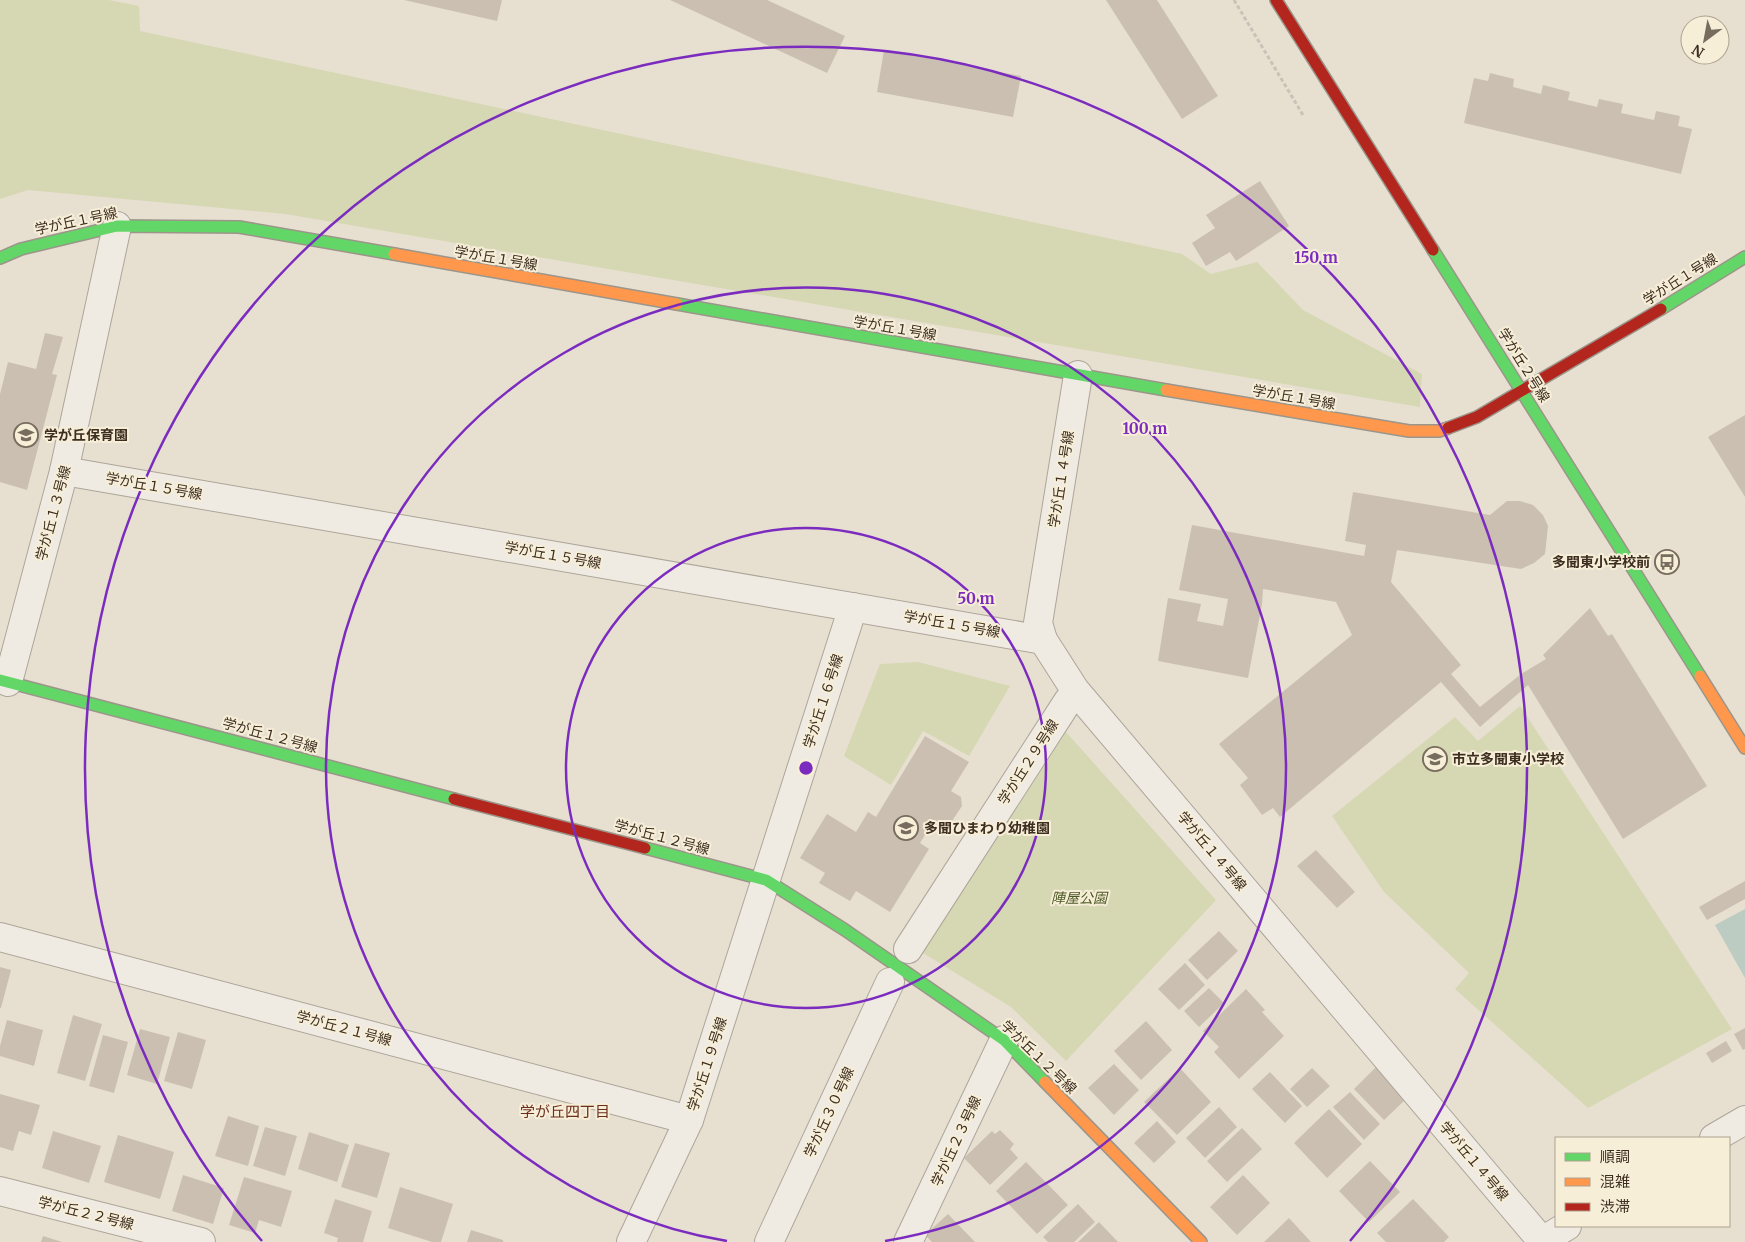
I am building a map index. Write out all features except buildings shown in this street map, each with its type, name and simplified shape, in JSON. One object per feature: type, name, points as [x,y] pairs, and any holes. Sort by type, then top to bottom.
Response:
[{"type":"street","name":"学が丘２号線","points":[[1276,0],[1745,748]]},
{"type":"street","name":"学が丘１号線","points":[[0,258],[21,248],[117,226],[239,228],[1409,431],[1439,431],[1456,426],[1523,392],[1745,257]]},
{"type":"street","name":"学が丘１３号線","points":[[4,681],[64,471],[117,226]]},
{"type":"street","name":"学が丘１４号線","points":[[1078,375],[1038,623],[1043,640],[1075,690],[1542,1241],[1565,1227]]},
{"type":"street","name":"学が丘１５号線","points":[[64,471],[1043,640]]},
{"type":"street","name":"学が丘１６号線","points":[[766,880],[853,607]]},
{"type":"street","name":"学が丘１２号線","points":[[4,681],[766,880],[867,945],[1004,1040],[1201,1242]]},
{"type":"street","name":"学が丘２９号線","points":[[908,949],[1068,701]]},
{"type":"street","name":"学が丘１９号線","points":[[630,1242],[689,1120],[766,880]]},
{"type":"street","name":"学が丘２１号線","points":[[0,937],[689,1120]]},
{"type":"street","name":"学が丘３０号線","points":[[768,1242],[890,982]]},
{"type":"street","name":"学が丘２３号線","points":[[908,1242],[1004,1040]]},
{"type":"street","points":[[1716,1137],[1745,1120]]},
{"type":"street","name":"学が丘２２号線","points":[[0,1191],[201,1242]]},
{"type":"path","points":[[1234,0],[1303,115]]},
{"type":"green space","points":[[0,0],[109,0],[139,6],[140,31],[1182,254],[1211,274],[1257,262],[1303,310],[1422,374],[1420,407],[285,214],[28,190],[0,199]]},
{"type":"green space","points":[[918,662],[1010,686],[969,756],[923,731],[891,785],[844,756],[880,664]]},
{"type":"green space","points":[[1520,706],[1732,1029],[1588,1108],[1455,989],[1469,973],[1384,892],[1332,816],[1455,717],[1478,741]]},
{"type":"green space","name":"陣屋公園","points":[[1066,732],[1216,900],[1066,1061],[1011,1007],[923,953]]},
{"type":"shaded area","points":[[1745,909],[1745,978],[1715,925]]},
{"type":"traffic: fast","points":[[0,258],[21,249],[117,226],[239,227],[394,254]]},
{"type":"traffic: fast","points":[[1433,250],[1700,676]]},
{"type":"traffic: fast","points":[[1661,309],[1745,257]]},
{"type":"traffic: fast","points":[[677,304],[1166,390]]},
{"type":"traffic: fast","points":[[0,680],[454,799]]},
{"type":"traffic: fast","points":[[645,848],[766,880],[845,930],[1004,1040],[1045,1082]]},
{"type":"traffic: slow","points":[[394,254],[677,304]]},
{"type":"traffic: slow","points":[[1166,390],[1409,431],[1439,431],[1448,428]]},
{"type":"traffic: slow","points":[[1700,676],[1745,748]]},
{"type":"traffic: slow","points":[[1045,1082],[1201,1242]]},
{"type":"traffic: jam","points":[[1276,0],[1433,250]]},
{"type":"traffic: jam","points":[[1448,428],[1477,417],[1661,309]]},
{"type":"traffic: jam","points":[[454,799],[645,848]]},
{"type":"place","name":"学が丘保育園","points":[[26,435]]},
{"type":"place","name":"多聞東小学校前","points":[[1667,562]]},
{"type":"place","name":"市立多聞東小学校","points":[[1435,759]]},
{"type":"place","name":"多聞ひまわり幼稚園","points":[[906,828]]},
{"type":"district","name":"学が丘四丁目","points":[[565,1112]]}]
